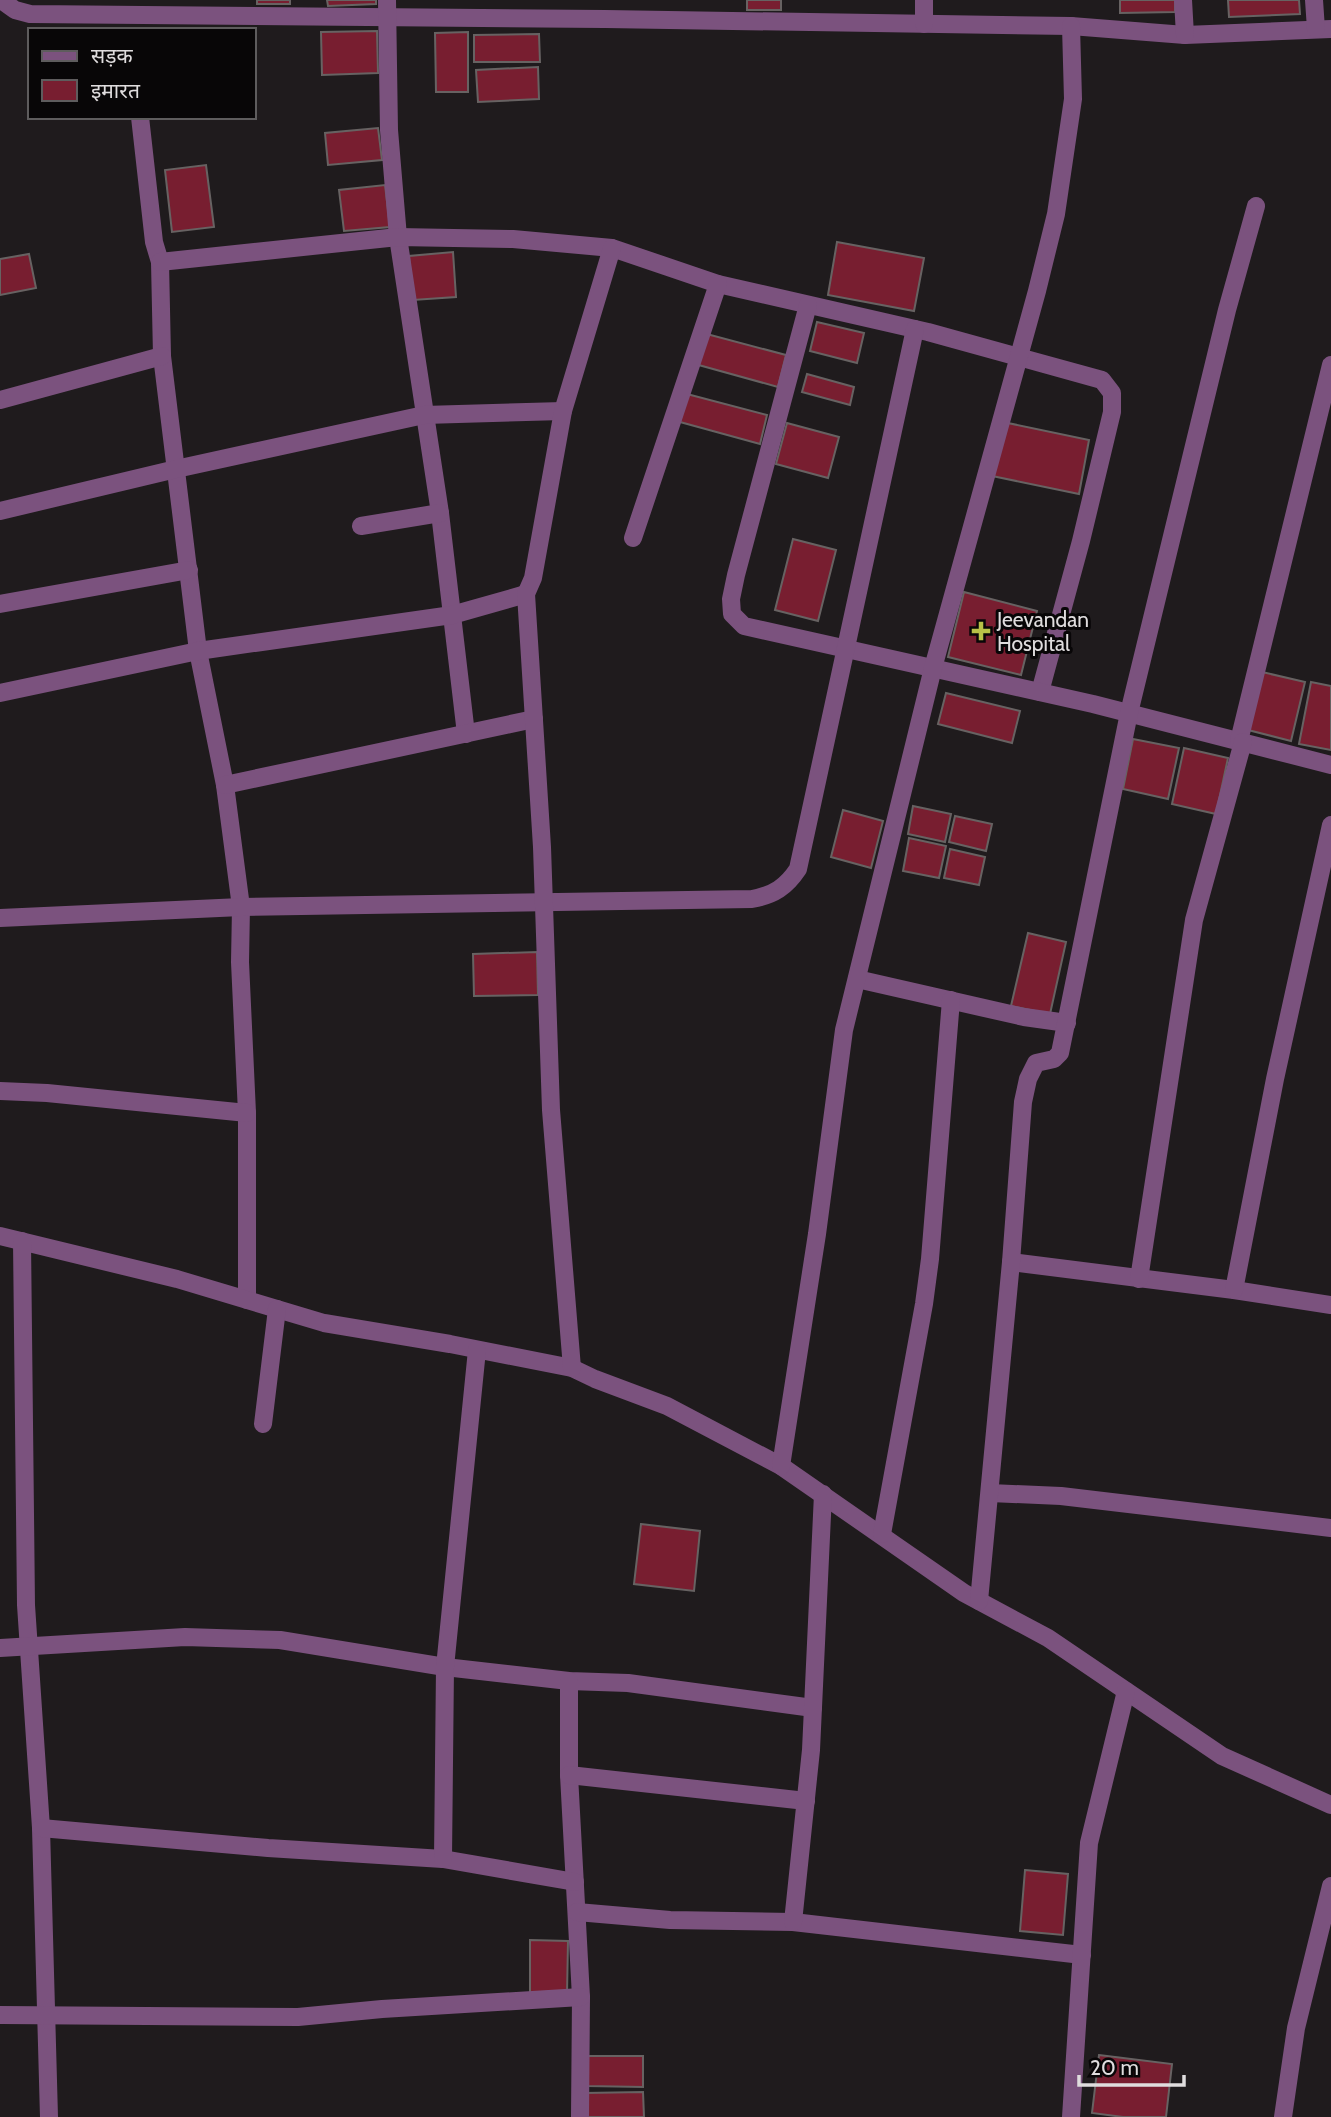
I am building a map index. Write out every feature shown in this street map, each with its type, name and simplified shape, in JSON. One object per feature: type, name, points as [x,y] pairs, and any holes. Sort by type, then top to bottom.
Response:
[{"type":"street","points":[[924,0],[924,24]]},
{"type":"street","points":[[1183,0],[1185,36]]},
{"type":"street","points":[[7,4],[30,14],[130,22],[387,9],[1071,26],[1185,36],[1324,29],[1314,0]]},
{"type":"street","points":[[387,9],[389,130],[398,237],[440,513],[466,734]]},
{"type":"street","points":[[781,1466],[817,1234],[844,1030],[933,668],[1056,214],[1073,99],[1071,26]]},
{"type":"street","points":[[140,119],[154,242],[160,262],[162,356],[198,651],[225,785],[241,907],[240,962],[247,1113],[247,1300]]},
{"type":"street","points":[[979,1601],[1011,1262],[1023,1102],[1028,1079],[1036,1063],[1054,1059],[1060,1053],[1129,713],[1227,310],[1256,206]]},
{"type":"street","points":[[160,262],[398,237],[513,239],[612,248],[718,284],[915,329],[1102,380],[1112,393],[1112,412],[1081,541],[1040,692]]},
{"type":"street","points":[[572,1368],[551,1110],[544,902],[526,594],[533,579],[563,411],[612,248]]},
{"type":"street","points":[[633,538],[718,284]]},
{"type":"street","points":[[808,305],[731,599],[732,614],[744,626],[1129,713],[1331,765]]},
{"type":"street","points":[[0,918],[241,907],[752,899],[780,890],[798,869],[915,329]]},
{"type":"street","points":[[0,400],[162,356]]},
{"type":"street","points":[[1139,1279],[1194,920],[1241,742],[1331,365]]},
{"type":"street","points":[[0,511],[424,415],[563,411]]},
{"type":"street","points":[[361,526],[440,513]]},
{"type":"street","points":[[0,604],[189,570]]},
{"type":"street","points":[[0,693],[198,651],[452,615],[526,594]]},
{"type":"street","points":[[225,785],[534,719]]},
{"type":"street","points":[[1234,1290],[1275,1079],[1331,825]]},
{"type":"street","points":[[857,979],[1024,1017],[1067,1023]]},
{"type":"street","points":[[882,1534],[930,1259],[951,1000]]},
{"type":"street","points":[[0,1091],[47,1093],[247,1113]]},
{"type":"street","points":[[0,1236],[177,1279],[324,1324],[450,1344],[572,1368],[595,1380],[667,1406],[781,1466],[964,1593],[1048,1638],[1222,1756],[1331,1805]]},
{"type":"street","points":[[22,1241],[26,1605],[41,1828],[49,2117]]},
{"type":"street","points":[[1011,1262],[1331,1305]]},
{"type":"street","points":[[263,1424],[277,1309]]},
{"type":"street","points":[[443,1859],[445,1667],[477,1350]]},
{"type":"street","points":[[990,1493],[1061,1496],[1331,1528]]},
{"type":"street","points":[[793,1922],[813,1708],[823,1494]]},
{"type":"street","points":[[0,1648],[186,1637],[280,1640],[445,1667],[569,1681],[628,1683],[813,1708]]},
{"type":"street","points":[[569,1681],[569,1775],[581,1997],[580,2117]]},
{"type":"street","points":[[1071,2117],[1089,1843],[1126,1691]]},
{"type":"street","points":[[569,1775],[806,1801]]},
{"type":"street","points":[[41,1828],[268,1848],[443,1859],[575,1882]]},
{"type":"street","points":[[1283,2117],[1296,2028],[1331,1886]]},
{"type":"street","points":[[577,1912],[670,1920],[793,1922],[1082,1955]]},
{"type":"street","points":[[0,2015],[298,2017],[581,1997]]},
{"type":"building","points":[[257,0],[290,0],[290,4],[257,4]]},
{"type":"building","points":[[327,0],[376,0],[376,4],[328,6]]},
{"type":"building","points":[[747,0],[781,0],[781,10],[747,10]]},
{"type":"building","points":[[1120,0],[1175,0],[1175,12],[1120,13]]},
{"type":"building","points":[[1228,0],[1299,0],[1300,14],[1229,17]]},
{"type":"building","points":[[377,31],[378,73],[322,75],[321,32]]},
{"type":"building","points":[[468,32],[468,92],[436,92],[435,33]]},
{"type":"building","points":[[539,34],[540,62],[474,62],[474,35]]},
{"type":"building","points":[[538,67],[539,99],[478,102],[476,70]]},
{"type":"building","points":[[378,128],[382,160],[328,165],[325,133]]},
{"type":"building","points":[[206,165],[214,227],[172,232],[165,170]]},
{"type":"building","points":[[385,185],[390,227],[344,231],[339,190]]},
{"type":"building","points":[[837,242],[924,258],[914,311],[828,295]]},
{"type":"building","points":[[453,252],[456,297],[413,300],[409,256]]},
{"type":"building","points":[[29,254],[36,288],[0,295],[0,259]]},
{"type":"building","points":[[817,322],[864,333],[857,363],[810,351]]},
{"type":"building","points":[[703,333],[786,355],[778,387],[695,364]]},
{"type":"building","points":[[807,374],[854,387],[850,405],[802,392]]},
{"type":"building","points":[[687,394],[767,415],[760,444],[680,422]]},
{"type":"building","points":[[1003,422],[1089,440],[1079,494],[992,476]]},
{"type":"building","points":[[787,423],[839,437],[828,478],[776,464]]},
{"type":"building","points":[[793,539],[836,550],[818,621],[775,610]]},
{"type":"building","points":[[964,592],[1037,611],[1021,675],[948,657]]},
{"type":"building","points":[[1262,672],[1305,682],[1291,741],[1248,730]]},
{"type":"building","points":[[1311,682],[1331,686],[1331,750],[1299,744]]},
{"type":"building","points":[[946,693],[1020,711],[1012,743],[938,724]]},
{"type":"building","points":[[1133,739],[1179,748],[1168,799],[1123,789]]},
{"type":"building","points":[[1184,748],[1228,758],[1216,814],[1172,804]]},
{"type":"building","points":[[913,806],[951,814],[945,842],[908,834]]},
{"type":"building","points":[[843,810],[883,821],[871,868],[831,857]]},
{"type":"building","points":[[955,816],[992,824],[986,851],[949,842]]},
{"type":"building","points":[[909,838],[946,846],[939,878],[903,871]]},
{"type":"building","points":[[950,849],[985,857],[979,885],[944,878]]},
{"type":"building","points":[[1028,933],[1066,942],[1050,1014],[1011,1006]]},
{"type":"building","points":[[537,952],[538,995],[474,996],[473,954]]},
{"type":"building","points":[[641,1524],[700,1531],[694,1591],[634,1584]]},
{"type":"building","points":[[1025,1870],[1068,1874],[1063,1935],[1020,1931]]},
{"type":"building","points":[[530,1940],[568,1941],[567,1994],[530,1993]]},
{"type":"building","points":[[1099,2055],[1172,2064],[1166,2117],[1123,2117],[1092,2113]]},
{"type":"building","points":[[586,2056],[643,2056],[643,2087],[587,2086]]},
{"type":"building","points":[[643,2092],[644,2117],[587,2117],[585,2093]]},
{"type":"place","name":"Jeevandan Hospital","points":[[981,631]]}]
